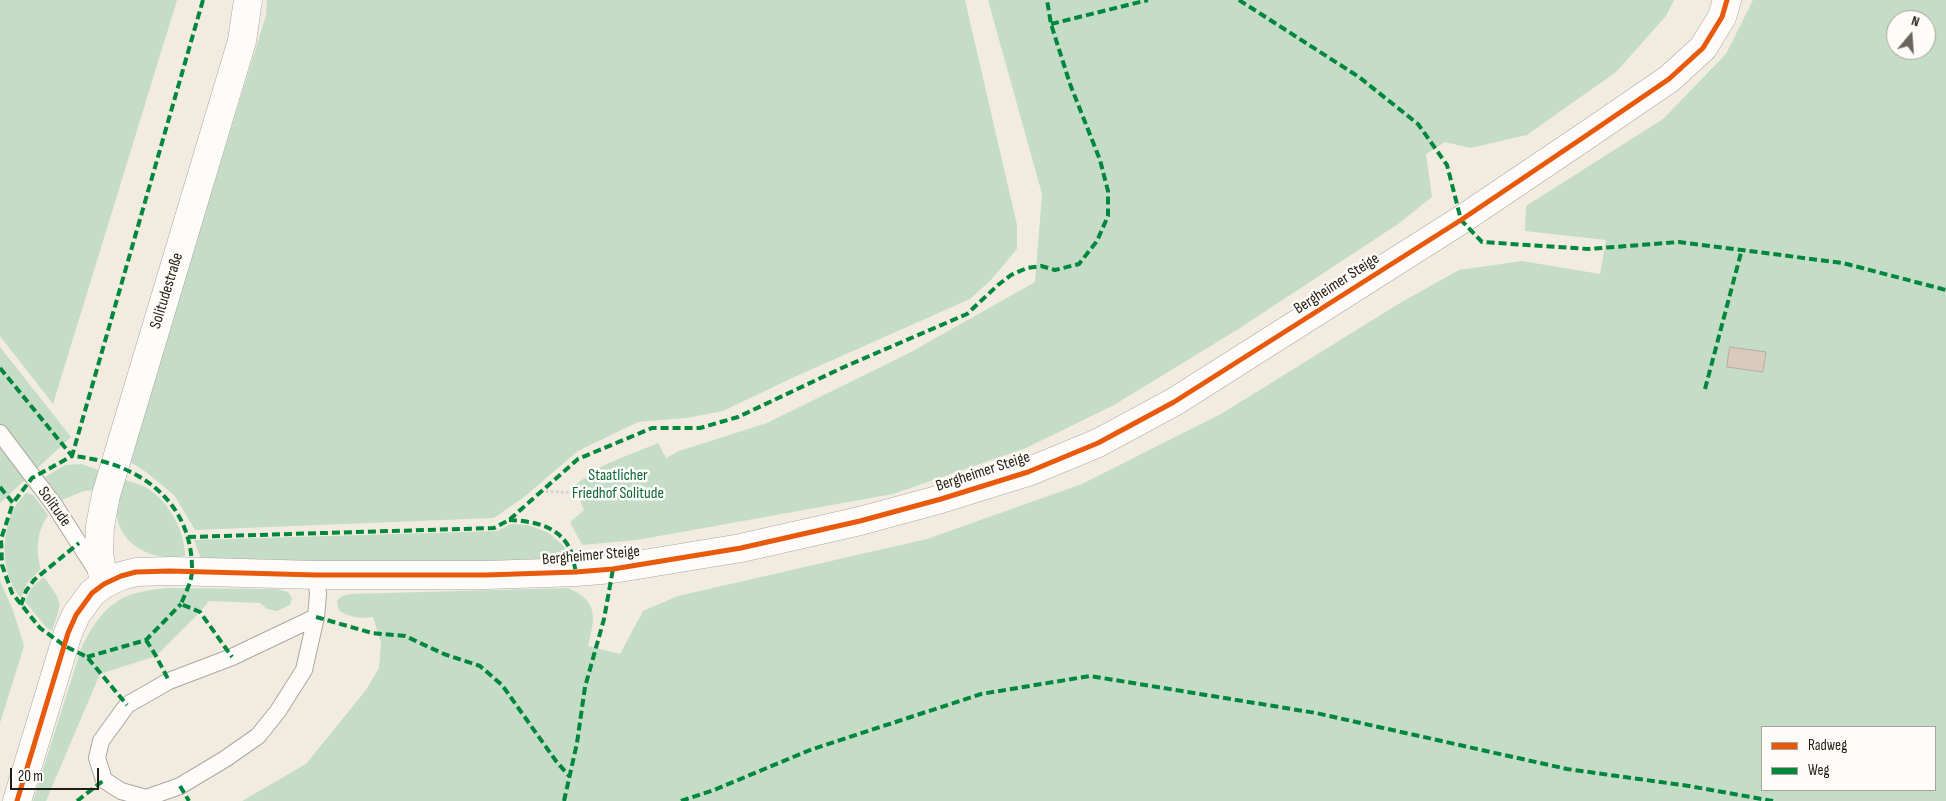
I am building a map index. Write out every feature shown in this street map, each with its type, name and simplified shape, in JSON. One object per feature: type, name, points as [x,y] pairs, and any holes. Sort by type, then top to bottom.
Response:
[{"type":"street","name":"Solitudestraße","points":[[104,584],[99,553],[100,526],[106,495],[242,41],[248,0]]},
{"type":"street","name":"Bergheimer Steige","points":[[104,584],[121,576],[150,571],[316,575],[486,575],[613,569],[741,548],[878,516],[941,500],[1028,472],[1098,443],[1174,402],[1461,220],[1587,136],[1669,79],[1703,48],[1722,17],[1727,0]]},
{"type":"street","points":[[17,801],[68,633],[85,601],[104,584]]},
{"type":"lane","name":"Solitude","points":[[0,433],[55,506],[104,584]]},
{"type":"lane","points":[[316,575],[318,594],[316,617],[304,670],[278,711],[258,736],[225,759],[180,786],[146,798],[121,792],[104,780],[97,758],[100,741],[127,705],[169,682],[232,656],[316,617]]},
{"type":"path","points":[[541,492],[576,493]]},
{"type":"green space","points":[[0,0],[177,0],[53,404],[0,336]]},
{"type":"green space","points":[[267,0],[965,0],[1017,225],[1017,249],[990,281],[970,299],[792,378],[723,411],[686,418],[638,422],[578,451],[524,497],[494,518],[195,530],[174,495],[129,461],[266,15]]},
{"type":"green space","name":"Staatlicher Friedhof Solitude","points":[[988,0],[1674,0],[1666,16],[1616,72],[1527,135],[1470,148],[1445,142],[1426,154],[1432,197],[1398,224],[1240,328],[1114,405],[1026,448],[893,494],[637,540],[582,545],[570,522],[584,510],[573,486],[604,465],[658,443],[666,458],[679,451],[767,423],[911,352],[1035,282],[1042,194]]},
{"type":"green space","points":[[1753,0],[1946,0],[1946,801],[242,801],[306,764],[366,690],[379,668],[381,643],[373,617],[357,617],[341,612],[337,601],[342,596],[350,594],[568,588],[578,593],[590,605],[593,619],[588,646],[620,654],[643,611],[678,596],[927,539],[1082,484],[1221,414],[1400,303],[1459,270],[1522,261],[1600,274],[1606,240],[1525,231],[1526,206],[1663,119],[1726,54]]},
{"type":"green space","points":[[0,347],[71,437],[0,503]]},
{"type":"green space","points":[[82,464],[98,470],[94,490],[84,491],[62,500],[45,477],[65,465]]},
{"type":"green space","points":[[125,480],[150,490],[166,505],[182,535],[185,556],[168,557],[152,554],[138,548],[127,539],[120,527],[117,513],[118,497]]},
{"type":"green space","points":[[26,493],[33,495],[48,515],[41,528],[38,541],[41,569],[27,583],[21,598],[9,577],[6,565],[5,540],[11,516],[16,505]]},
{"type":"green space","points":[[511,524],[528,525],[547,532],[564,546],[568,558],[430,563],[201,559],[194,540],[497,531]]},
{"type":"green space","points":[[44,577],[59,602],[58,613],[52,631],[46,627],[25,602],[32,588]]},
{"type":"green space","points":[[0,581],[13,610],[24,646],[0,723]]},
{"type":"green space","points":[[168,588],[277,589],[288,592],[292,598],[290,605],[277,611],[267,609],[260,603],[209,601],[156,656],[100,674],[46,801],[33,801],[82,646],[90,631],[98,619],[116,602],[138,593]]},
{"type":"building","points":[[1730,347],[1766,352],[1763,372],[1727,367]]},
{"type":"marked path","points":[[203,0],[72,456],[96,460],[139,476],[157,489],[172,505],[183,524],[190,546],[192,575],[181,604],[200,612],[232,657]]},
{"type":"marked path","points":[[188,537],[494,528],[509,520],[578,459],[652,428],[700,428],[738,417],[844,367],[967,314],[1011,275],[1027,268],[1041,266],[1055,270],[1079,264],[1097,241],[1108,216],[1108,191],[1100,160],[1070,84],[1051,24],[1047,0]]},
{"type":"marked path","points":[[1051,24],[1148,0]]},
{"type":"marked path","points":[[1239,0],[1359,77],[1418,124],[1447,165],[1461,220],[1482,242],[1588,249],[1679,242],[1843,263],[1946,290]]},
{"type":"marked path","points":[[1705,389],[1742,249]]},
{"type":"marked path","points":[[0,368],[72,456],[32,478],[13,503]]},
{"type":"marked path","points":[[0,487],[13,503],[1,539],[2,565],[12,593],[40,628],[65,646],[87,657],[127,705]]},
{"type":"marked path","points":[[509,520],[535,523],[559,534],[570,549],[576,572]]},
{"type":"marked path","points":[[21,605],[26,591],[34,580],[79,543]]},
{"type":"marked path","points":[[564,801],[577,743],[585,687],[604,619],[613,569]]},
{"type":"marked path","points":[[87,657],[146,640],[181,604]]},
{"type":"marked path","points":[[316,617],[372,633],[405,636],[444,654],[480,666],[502,685],[556,761],[570,777]]},
{"type":"marked path","points":[[146,640],[169,681]]},
{"type":"marked path","points":[[681,801],[714,790],[810,750],[981,694],[1090,676],[1316,713],[1567,769],[1689,786],[1773,801]]},
{"type":"marked path","points":[[77,801],[104,780]]},
{"type":"marked path","points":[[180,786],[189,801]]},
{"type":"cycle path","points":[[17,801],[68,633],[76,615],[92,593],[104,584],[121,576],[136,572],[170,571],[316,575],[486,575],[613,569],[741,548],[860,521],[941,499],[1028,472],[1098,443],[1174,402],[1461,220],[1587,135],[1669,79],[1703,48],[1722,17],[1727,0]]}]
